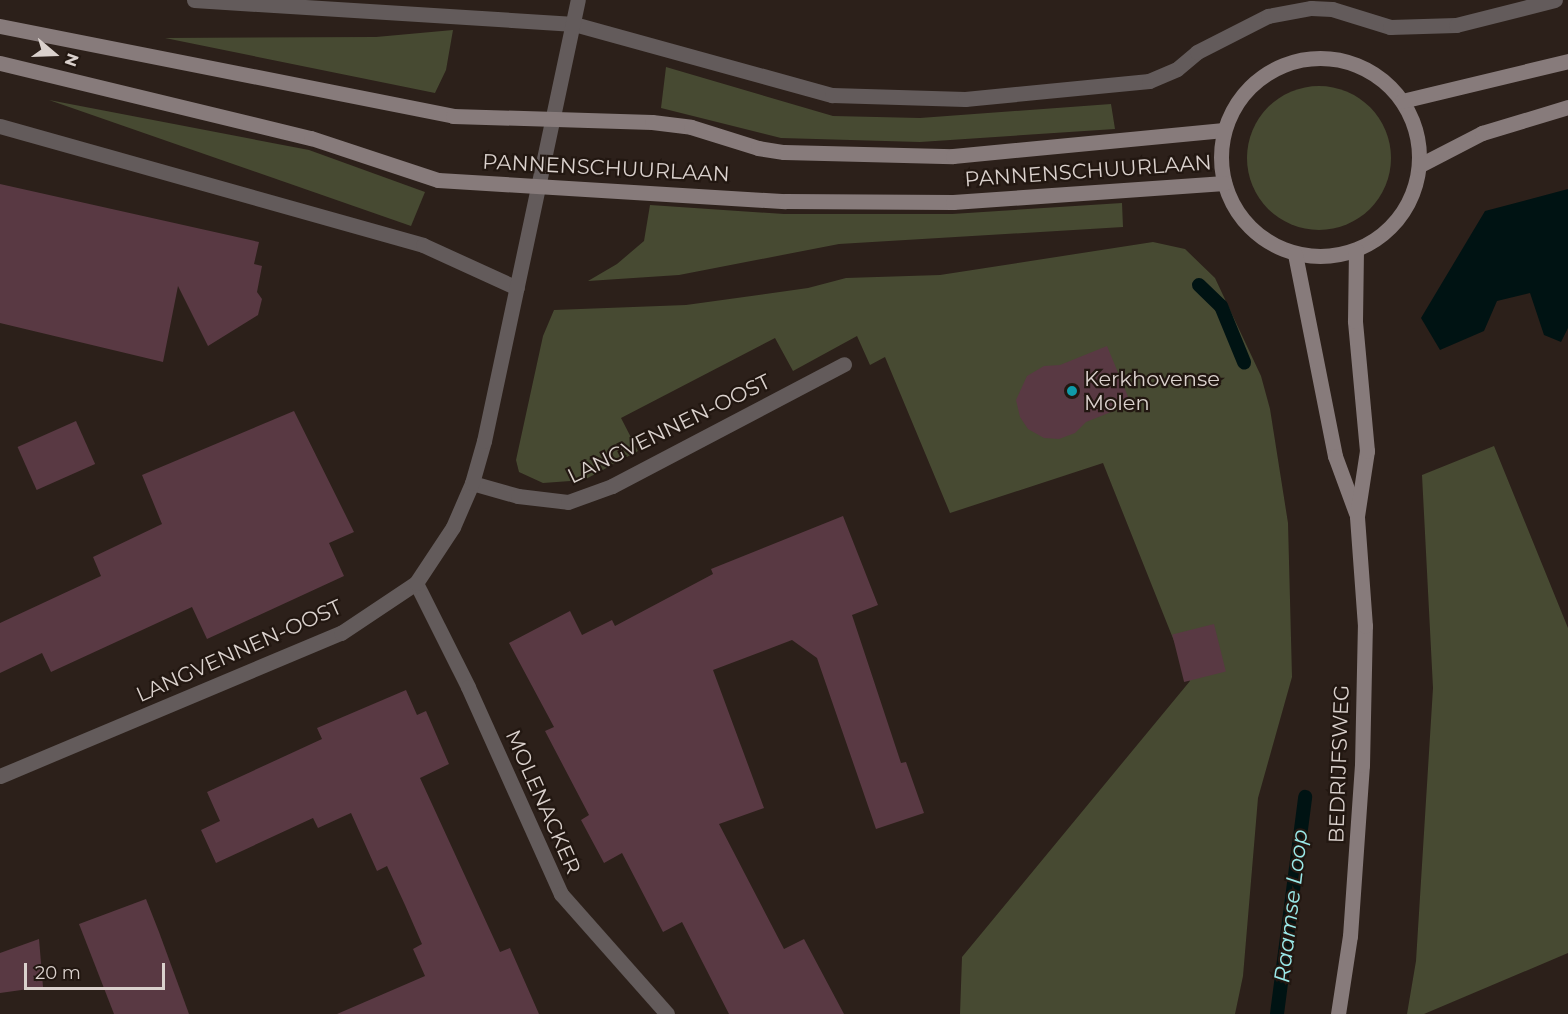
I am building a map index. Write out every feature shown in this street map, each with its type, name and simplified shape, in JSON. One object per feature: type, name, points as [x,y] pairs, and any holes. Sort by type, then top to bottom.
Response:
[{"type":"main road","name":"PANNENSCHUURLAAN","points":[[0,26],[453,116],[554,118],[691,127],[758,148],[784,152],[954,156],[1224,130]]},
{"type":"main road","points":[[1326,57],[1370,70],[1402,100],[1413,121],[1420,165],[1414,192],[1400,217],[1380,237],[1356,250],[1336,256],[1295,254],[1271,244],[1250,228],[1234,207],[1224,183],[1221,157],[1224,130],[1246,91],[1282,65],[1304,59],[1326,57]]},
{"type":"main road","points":[[1402,100],[1568,61]]},
{"type":"main road","name":"PANNENSCHUURLAAN","points":[[0,63],[311,138],[438,180],[539,184],[785,201],[952,202],[1224,183]]},
{"type":"main road","points":[[1420,165],[1482,133],[1568,107]]},
{"type":"main road","name":"BEDRIJFSWEG","points":[[1338,1014],[1350,936],[1362,765],[1365,626],[1357,516],[1367,451],[1355,321],[1356,250]]},
{"type":"main road","name":"BEDRIJFSWEG","points":[[1295,254],[1335,456],[1357,516]]},
{"type":"street","points":[[194,0],[574,24],[832,95],[965,99],[1149,81],[1178,69],[1197,52],[1268,16],[1311,8],[1332,9],[1390,27],[1456,25],[1556,0]]},
{"type":"street","name":"LANGVENNEN-OOST","points":[[0,776],[341,633],[416,584],[453,527],[472,483],[517,288],[578,0]]},
{"type":"street","points":[[0,126],[423,245],[517,288]]},
{"type":"street","name":"LANGVENNEN-OOST","points":[[472,483],[518,496],[568,502],[612,486],[844,364]]},
{"type":"street","name":"MOLENACKER","points":[[416,584],[468,687],[561,894],[667,1014]]},
{"type":"green space","points":[[453,30],[446,70],[435,93],[165,38],[376,37]]},
{"type":"green space","points":[[666,67],[833,116],[920,118],[1111,104],[1115,129],[920,142],[781,138],[661,108]]},
{"type":"green space","points":[[1319,86],[1347,91],[1370,107],[1386,130],[1391,158],[1386,186],[1370,209],[1347,225],[1319,230],[1291,225],[1268,209],[1252,186],[1247,158],[1252,130],[1268,107],[1291,91]]},
{"type":"green space","points":[[49,100],[309,150],[425,192],[411,226]]},
{"type":"green space","points":[[1122,203],[1123,227],[839,244],[679,275],[588,281],[617,264],[644,241],[650,205],[784,214],[952,214]]},
{"type":"green space","points":[[1153,242],[1185,249],[1215,278],[1261,376],[1270,409],[1288,523],[1292,677],[1258,798],[1243,976],[1235,1014],[960,1014],[962,957],[1190,681],[1103,463],[950,513],[885,357],[870,365],[857,336],[793,371],[775,338],[621,418],[638,451],[584,480],[543,483],[519,472],[516,460],[543,336],[554,310],[686,305],[808,288],[846,278],[940,275]]},
{"type":"green space","points":[[1494,446],[1568,628],[1568,953],[1424,1014],[1407,1014],[1416,961],[1433,688],[1422,475]]},
{"type":"shaded area","points":[[1568,189],[1568,328],[1561,342],[1544,335],[1530,293],[1497,301],[1484,331],[1440,350],[1421,318],[1485,211]]},
{"type":"building","points":[[0,184],[259,242],[254,264],[262,266],[257,292],[262,299],[258,315],[208,346],[178,286],[163,362],[0,323]]},
{"type":"building","name":"Kerkhovense Molen","points":[[1107,346],[1131,404],[1086,422],[1075,433],[1059,439],[1044,438],[1028,429],[1020,417],[1016,400],[1027,376],[1044,366],[1060,365]]},
{"type":"building","points":[[294,411],[354,532],[329,543],[344,576],[207,639],[192,607],[51,672],[42,653],[0,673],[0,623],[101,576],[93,557],[162,524],[142,475]]},
{"type":"building","points":[[76,421],[95,464],[37,490],[18,447]]},
{"type":"building","points":[[843,516],[878,605],[852,615],[901,763],[906,762],[924,813],[876,829],[817,658],[792,640],[713,670],[764,808],[719,824],[784,949],[804,939],[844,1014],[729,1014],[682,922],[663,932],[622,853],[604,863],[581,820],[589,815],[545,731],[554,727],[509,643],[570,611],[582,635],[612,620],[615,626],[713,574],[711,569]]},
{"type":"building","points":[[1214,624],[1226,672],[1184,682],[1172,634]]},
{"type":"building","points":[[406,690],[417,715],[426,711],[449,764],[420,778],[500,952],[510,948],[539,1014],[337,1014],[425,976],[413,949],[422,944],[405,905],[387,866],[377,871],[351,813],[318,828],[313,818],[216,863],[201,830],[220,821],[207,792],[322,739],[317,728]]},
{"type":"building","points":[[146,899],[189,1014],[114,1014],[79,924]]},
{"type":"building","points":[[39,939],[43,987],[0,993],[0,953]]},
{"type":"waterway","name":"Raamse Loop","points":[[1199,285],[1221,306],[1244,362]]},
{"type":"waterway","name":"Raamse Loop","points":[[1277,1014],[1305,797]]},
{"type":"place","name":"Kerkhovense Molen","points":[[1072,391]]}]
